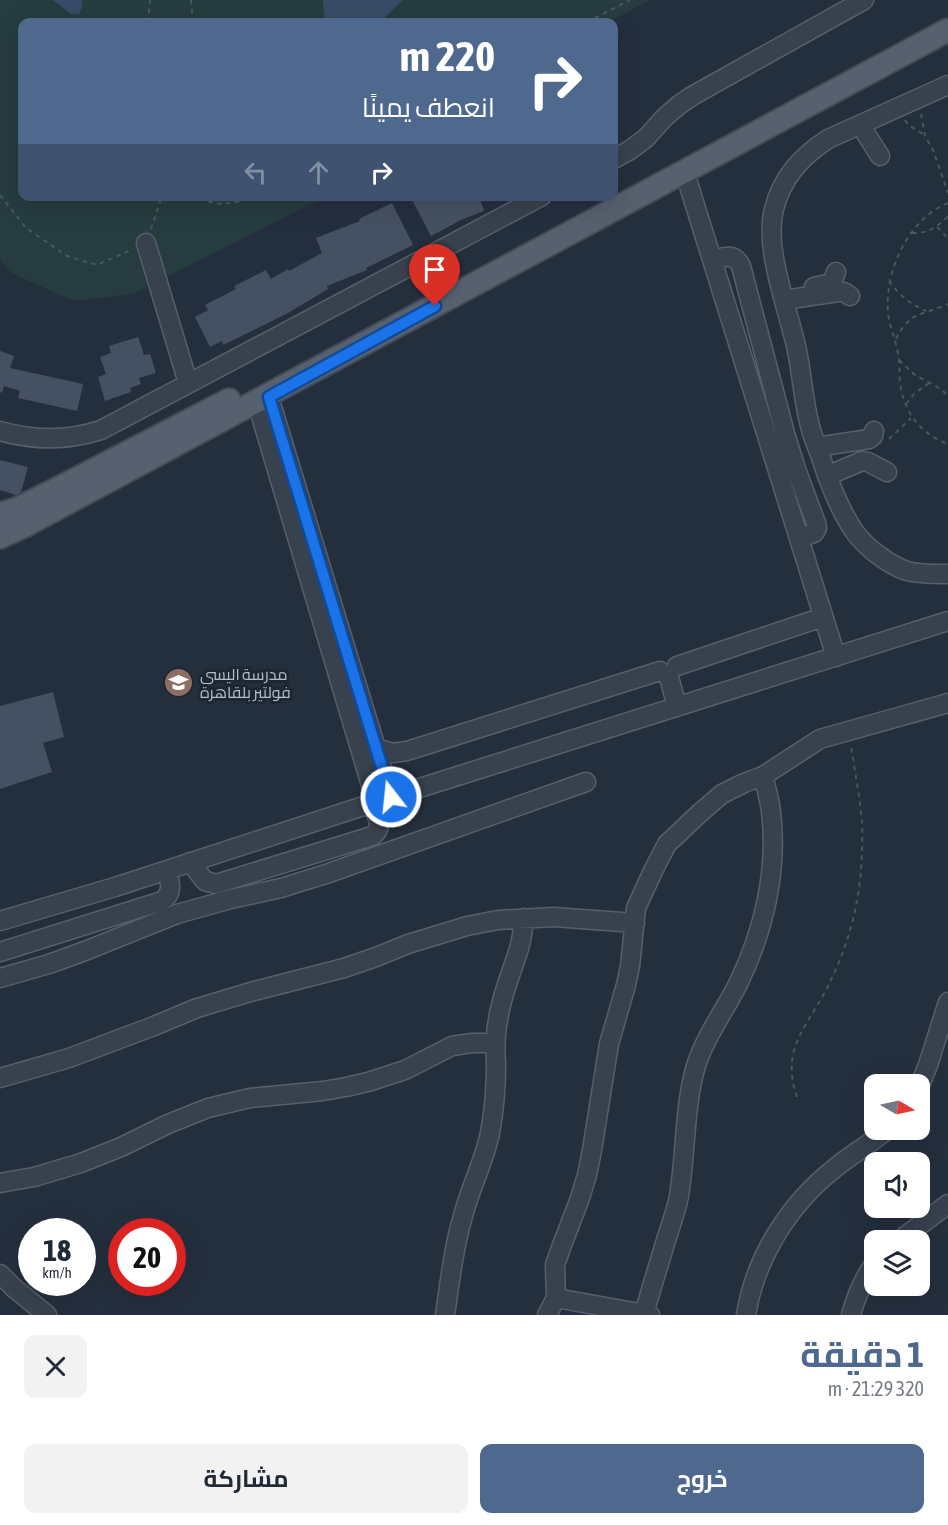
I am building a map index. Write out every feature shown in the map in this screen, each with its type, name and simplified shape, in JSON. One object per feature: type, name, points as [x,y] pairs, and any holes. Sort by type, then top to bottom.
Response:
[{"type":"main road","points":[[618,192],[948,14]]},
{"type":"main road","points":[[0,537],[263,400],[684,170],[948,30]]},
{"type":"main road","points":[[0,514],[17,509],[82,477],[600,201]]},
{"type":"street","points":[[618,157],[646,138],[665,117],[692,96],[864,0]]},
{"type":"street","points":[[948,86],[828,140],[813,149],[799,161],[779,192],[773,209],[771,227],[771,246],[797,348],[810,426],[831,488],[854,532],[878,556],[908,572],[948,574]]},
{"type":"street","points":[[861,126],[880,156]]},
{"type":"street","points":[[684,170],[836,657]]},
{"type":"street","points":[[0,432],[37,438],[63,439],[101,430],[533,201]]},
{"type":"street","points":[[146,243],[188,383]]},
{"type":"street","points":[[712,260],[732,256],[741,266],[786,437],[816,523],[817,528],[814,533],[799,538]]},
{"type":"street","points":[[783,296],[830,284],[836,272]]},
{"type":"street","points":[[783,296],[838,292],[844,292],[850,296]]},
{"type":"street","points":[[190,862],[202,879],[216,884],[372,836],[380,826],[377,748],[263,400]]},
{"type":"street","points":[[263,400],[380,800]]},
{"type":"street","points":[[817,447],[869,439],[873,436],[874,431]]},
{"type":"street","points":[[827,476],[862,461],[887,472]]},
{"type":"street","points":[[377,748],[392,753],[407,751],[669,671],[823,617]]},
{"type":"street","points":[[0,921],[115,888],[380,800],[948,621]]},
{"type":"street","points":[[871,646],[895,650],[948,630]]},
{"type":"street","points":[[669,671],[677,707]]},
{"type":"street","points":[[547,1315],[556,1298],[555,1265],[587,1175],[609,1044],[630,966],[636,908],[667,844],[722,794],[764,776],[820,739],[948,706]]},
{"type":"street","points":[[556,1298],[647,1314],[679,1197],[689,1104],[696,1069],[708,1037],[748,961],[764,911],[772,863],[773,832],[764,776]]},
{"type":"street","points":[[0,978],[85,951],[177,914],[231,898],[281,888],[326,874],[586,782]]},
{"type":"street","points":[[0,952],[162,901],[170,892],[167,870]]},
{"type":"street","points":[[0,1078],[69,1058],[197,1008],[344,968],[437,934],[498,920],[524,918],[554,917],[635,923]]},
{"type":"street","points":[[445,1315],[450,1272],[458,1234],[490,1134],[498,1020],[502,997],[522,938],[524,918]]},
{"type":"street","points":[[924,1074],[948,1002]]},
{"type":"street","points":[[0,1184],[81,1163],[208,1108],[250,1098],[324,1091],[368,1082],[405,1070],[452,1046],[472,1042],[495,1042]]},
{"type":"street","points":[[746,1315],[753,1283],[769,1246],[786,1220],[821,1179],[874,1140]]},
{"type":"street","points":[[913,1230],[948,1204]]},
{"type":"street","points":[[0,1274],[46,1315]]},
{"type":"street","points":[[851,1315],[864,1279]]},
{"type":"path","points":[[148,18],[150,0]]},
{"type":"path","points":[[191,0],[193,18]]},
{"type":"path","points":[[595,18],[630,0]]},
{"type":"path","points":[[915,100],[925,136],[933,150],[948,193]]},
{"type":"path","points":[[898,108],[907,124],[925,136]]},
{"type":"path","points":[[0,195],[26,228],[67,256],[97,265],[146,243],[160,201]]},
{"type":"path","points":[[207,201],[228,204],[238,201]]},
{"type":"path","points":[[948,202],[932,212],[912,233],[897,257],[888,293],[888,315],[895,340],[906,404],[912,417],[923,430],[948,444]]},
{"type":"path","points":[[912,233],[926,232],[937,227],[948,216]]},
{"type":"path","points":[[937,227],[948,238]]},
{"type":"path","points":[[890,281],[901,296],[926,311]]},
{"type":"path","points":[[895,340],[905,324],[912,318],[948,304]]},
{"type":"path","points":[[899,360],[915,375],[941,389],[948,396]]},
{"type":"path","points":[[906,404],[914,394],[929,383]]},
{"type":"path","points":[[797,1098],[791,1071],[795,1045],[836,969],[853,920],[859,891],[861,822],[849,731]]},
{"type":"green space","points":[[0,0],[650,0],[616,18],[18,18],[18,201],[317,201],[133,294],[74,301],[13,274],[0,260]]},
{"type":"water","points":[[53,0],[82,0],[82,7],[79,14],[71,14]]},
{"type":"water","points":[[323,0],[403,0],[384,18],[325,18]]},
{"type":"building","points":[[413,201],[481,201],[484,211],[431,236]]},
{"type":"building","points":[[392,203],[413,245],[366,268],[367,270],[327,286],[328,289],[288,313],[223,345],[222,341],[210,347],[195,317],[208,310],[205,305],[236,289],[234,286],[266,270],[271,279],[322,253],[316,238],[360,221],[359,219]]},
{"type":"building","points":[[138,337],[144,355],[150,354],[156,373],[139,378],[141,384],[130,388],[131,392],[105,401],[98,377],[106,374],[100,357],[111,353],[109,346]]},
{"type":"building","points":[[0,351],[14,356],[10,368],[83,384],[77,411],[18,398],[20,391],[4,386],[2,393],[0,392]]},
{"type":"building","points":[[0,460],[28,467],[21,492],[16,495],[0,490]]},
{"type":"building","points":[[53,692],[64,737],[43,743],[52,772],[0,789],[0,706]]},
{"type":"place","name":"مدرسة اليسي فولتير بلقاهرة","points":[[179,683]]},
{"type":"route","points":[[391,797],[269,397],[435,306]]}]
